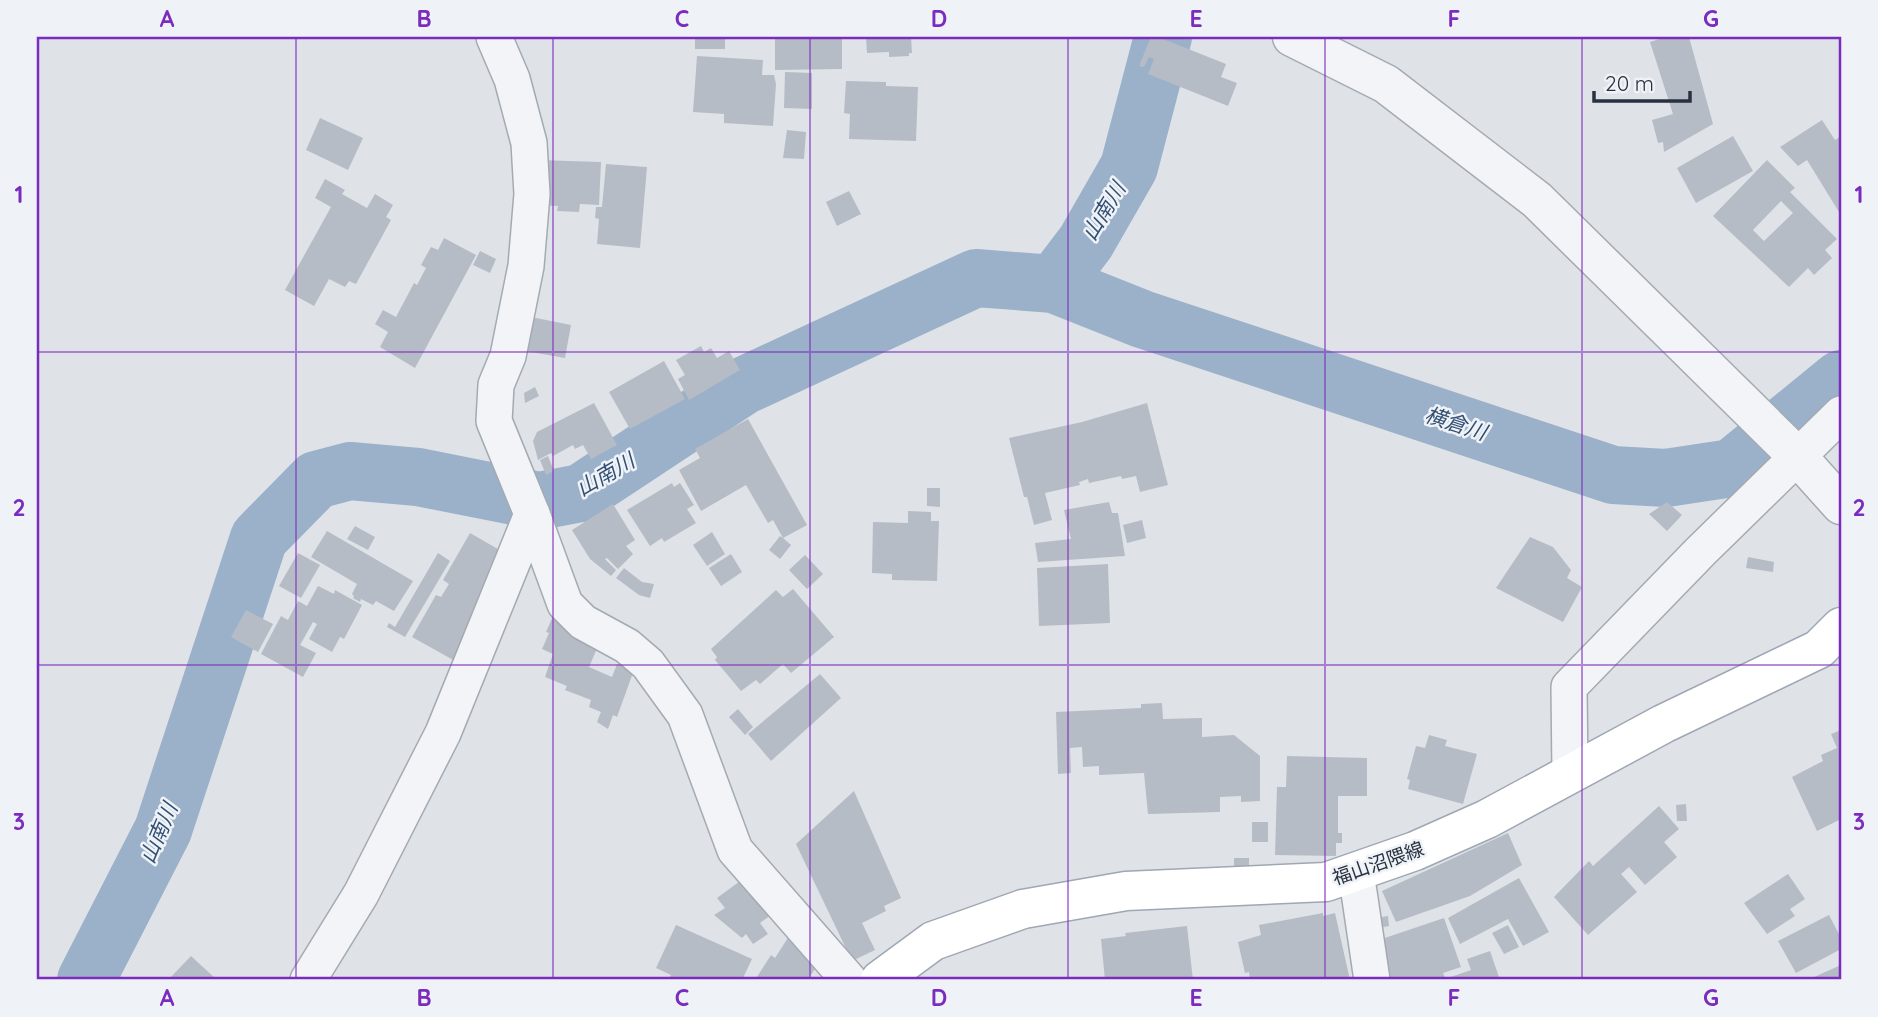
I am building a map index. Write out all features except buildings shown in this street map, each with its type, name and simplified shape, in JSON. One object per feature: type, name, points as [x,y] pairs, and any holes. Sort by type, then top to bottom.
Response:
[{"type":"main road","name":"福山沼隈線","points":[[880,980],[933,941],[1023,909],[1126,891],[1326,882],[1415,851],[1487,820],[1662,724],[1819,649],[1841,627]]},
{"type":"street","points":[[494,37],[512,79],[529,144],[532,194],[526,266],[508,356],[496,385],[494,421],[565,604],[583,622],[628,646],[648,664],[685,715],[735,850],[849,980]]},
{"type":"street","points":[[1292,37],[1386,85],[1537,200],[1797,457],[1841,505]]},
{"type":"street","points":[[1570,773],[1569,687],[1700,552],[1841,414]]},
{"type":"street","points":[[308,980],[361,894],[443,733],[532,514]]},
{"type":"street","points":[[1356,872],[1372,980]]},
{"type":"waterway","name":"山南川","points":[[1054,284],[1086,242],[1129,167],[1163,37]]},
{"type":"waterway","name":"山南川","points":[[86,980],[163,830],[259,538],[316,480],[350,471],[418,477],[539,501],[581,493],[743,386],[976,278],[1054,284],[1142,319],[1613,475],[1666,478],[1732,468],[1841,379]]},
{"type":"water label","name":"横倉川","points":[[1456,423]]}]
